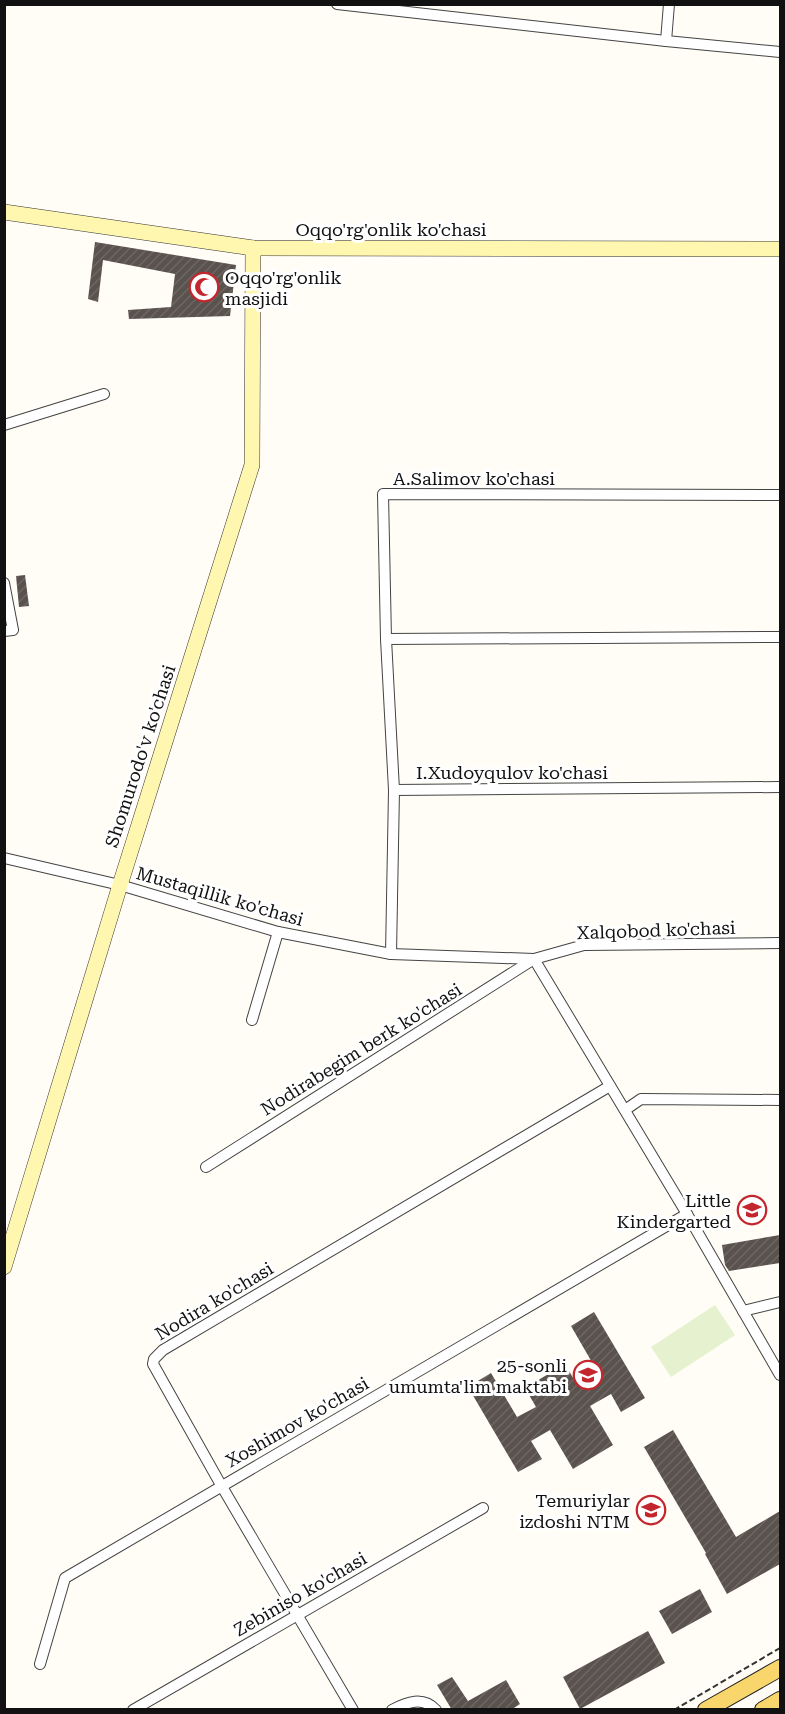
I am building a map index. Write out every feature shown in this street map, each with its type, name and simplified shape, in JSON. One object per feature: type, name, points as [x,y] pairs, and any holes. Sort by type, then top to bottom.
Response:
[{"type":"main road","points":[[706,1710],[780,1668]]},
{"type":"main road","points":[[764,1710],[780,1700]]},
{"type":"street","points":[[337,4],[780,52]]},
{"type":"street","points":[[666,41],[669,4]]},
{"type":"street","name":"Oqqo'rg'onlik ko'chasi","points":[[4,212],[253,248],[780,249]]},
{"type":"street","name":"Shomurodo'v ko'chasi","points":[[4,1267],[120,885],[252,465],[253,248]]},
{"type":"street","points":[[4,425],[105,394]]},
{"type":"street","name":"A.Salimov ko'chasi","points":[[386,639],[383,494],[780,495]]},
{"type":"street","points":[[4,583],[12,630],[4,631]]},
{"type":"street","points":[[386,639],[780,638]]},
{"type":"street","name":"I.Xudoyqulov ko'chasi","points":[[386,639],[394,790],[780,787]]},
{"type":"street","points":[[392,954],[394,790]]},
{"type":"street","name":"Mustaqillik ko'chasi","points":[[4,858],[120,885],[278,932],[392,954],[534,959]]},
{"type":"street","points":[[252,1020],[278,932]]},
{"type":"street","name":"Xalqobod ko'chasi","points":[[534,959],[584,945],[780,943]]},
{"type":"street","points":[[534,959],[687,1214],[780,1375]]},
{"type":"street","name":"Nodirabegim berk ko'chasi","points":[[206,1167],[534,959]]},
{"type":"street","name":"Nodira ko'chasi","points":[[353,1710],[221,1485],[153,1364],[154,1359],[162,1350],[610,1086]]},
{"type":"street","points":[[625,1110],[641,1100],[780,1100]]},
{"type":"street","name":"Xoshimov ko'chasi","points":[[40,1664],[65,1578],[687,1214]]},
{"type":"street","points":[[743,1311],[780,1302]]},
{"type":"street","name":"Zebiniso ko'chasi","points":[[133,1710],[483,1508]]},
{"type":"street","points":[[392,1710],[409,1701],[423,1702],[435,1707],[436,1710]]},
{"type":"path","points":[[674,1710],[780,1648]]},
{"type":"green space","points":[[715,1305],[735,1335],[671,1377],[651,1347]]},
{"type":"building","name":"Oqqo'rg'onlik masjidi","points":[[95,242],[236,265],[230,316],[129,319],[128,310],[171,307],[175,274],[103,260],[98,302],[88,299]]},
{"type":"building","points":[[25,575],[29,606],[19,607],[16,576]]},
{"type":"building","points":[[780,1235],[780,1263],[729,1271],[725,1265],[722,1245]]},
{"type":"building","points":[[594,1312],[645,1398],[621,1412],[611,1394],[590,1406],[613,1445],[573,1469],[550,1430],[531,1441],[542,1459],[518,1472],[468,1387],[491,1373],[517,1417],[536,1407],[525,1388],[565,1364],[576,1383],[597,1371],[571,1326]]},
{"type":"building","points":[[673,1430],[736,1537],[780,1511],[780,1564],[727,1594],[706,1553],[644,1447]]},
{"type":"building","points":[[700,1589],[712,1612],[672,1634],[659,1611]]},
{"type":"building","points":[[648,1631],[665,1663],[580,1709],[563,1677]]},
{"type":"building","points":[[452,1677],[468,1701],[506,1680],[520,1704],[511,1710],[452,1710],[437,1685]]},
{"type":"place","name":"Oqqo'rg'onlik masjidi","points":[[204,287]]},
{"type":"place","name":"Little Kindergarted","points":[[752,1210]]},
{"type":"place","name":"25-sonli umumta'lim maktabi","points":[[588,1375]]},
{"type":"place","name":"Temuriylar izdoshi NTM","points":[[651,1510]]}]
